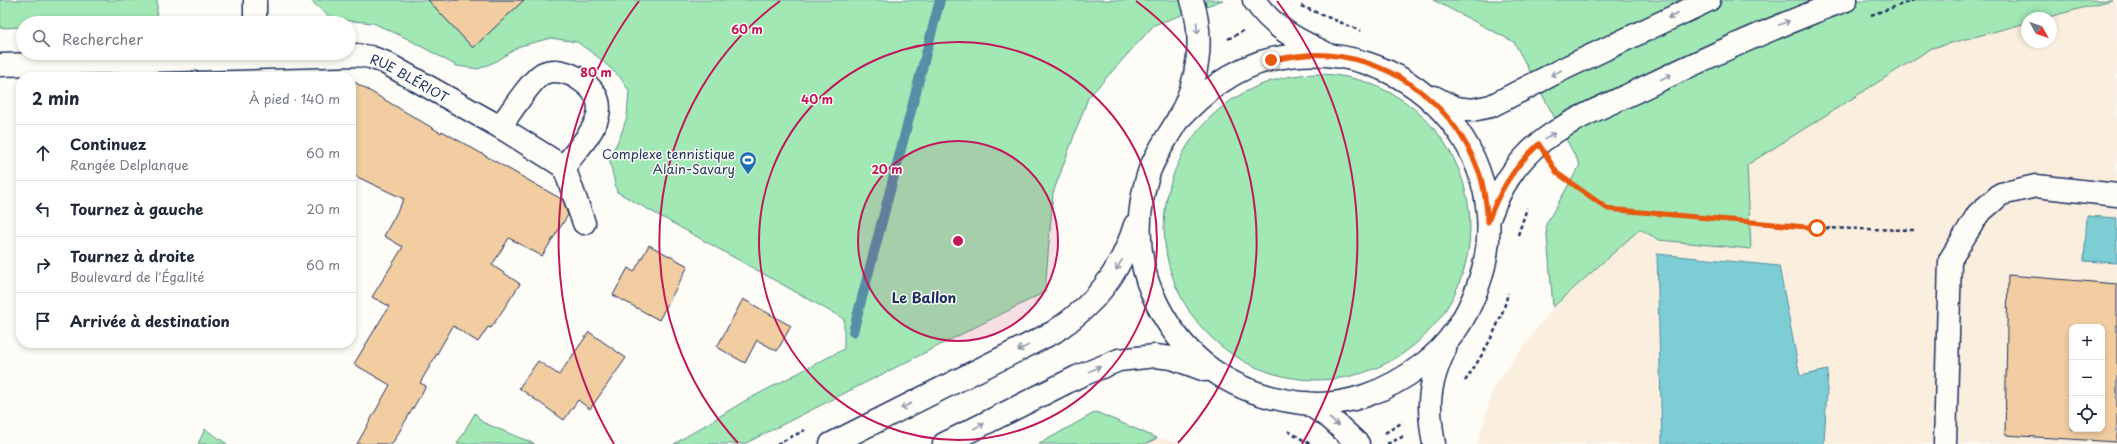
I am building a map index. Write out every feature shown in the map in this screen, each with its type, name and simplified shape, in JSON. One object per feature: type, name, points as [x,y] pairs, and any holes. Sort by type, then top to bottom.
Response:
[{"type":"main road","points":[[255,0],[255,16]]},
{"type":"main road","points":[[831,444],[1054,332],[1076,318],[1090,306],[1121,263],[1129,245],[1142,202],[1148,174],[1160,147],[1187,102],[1198,59],[1198,28],[1192,0]]},
{"type":"main road","points":[[1254,0],[1273,24],[1295,38],[1328,55]]},
{"type":"main road","points":[[1176,122],[1196,101],[1219,83],[1244,69],[1271,60],[1299,55],[1328,55],[1353,59],[1377,66],[1400,77],[1421,91],[1455,108],[1472,110],[1491,106],[1575,63],[1709,0]]},
{"type":"main road","points":[[1488,222],[1496,200],[1510,174],[1525,156],[1539,144],[1582,117],[1693,64],[1782,24],[1846,0]]},
{"type":"main road","name":"RUE BLÉRIOT","points":[[356,55],[370,57],[384,62],[500,127],[564,166]]},
{"type":"main road","name":"RUE BLÉRIOT","points":[[0,65],[142,60]]},
{"type":"main road","points":[[500,127],[535,80],[543,73],[552,71],[574,76],[594,91],[599,99],[600,109],[598,120],[564,166],[584,222]]},
{"type":"main road","points":[[944,444],[1077,377],[1119,360],[1148,356],[1172,358],[1223,378],[1256,394],[1277,400],[1307,404],[1334,402],[1360,397],[1385,388],[1408,376],[1424,364],[1448,340],[1463,319],[1474,297],[1483,273],[1487,248],[1488,222],[1486,197],[1470,149],[1440,108],[1421,91]]},
{"type":"main road","points":[[1945,444],[1950,260],[1978,214],[2001,194],[2036,186],[2117,195]]},
{"type":"main road","points":[[1142,202],[1139,232],[1142,261],[1150,289],[1162,316],[1179,340],[1199,361],[1223,378]]},
{"type":"main road","points":[[1434,444],[1430,424],[1429,394],[1434,371],[1448,340]]},
{"type":"main road","points":[[1307,404],[1330,418],[1358,444]]},
{"type":"path","points":[[1865,17],[1914,0]]},
{"type":"path","points":[[1198,49],[1223,41],[1291,5],[1304,6],[1340,24],[1366,33]]},
{"type":"path","points":[[1539,144],[1557,173],[1608,209],[1817,228],[1914,230]]},
{"type":"path","points":[[1516,240],[1528,206]]},
{"type":"path","points":[[777,444],[812,427]]},
{"type":"path","points":[[1286,430],[1310,444]]},
{"type":"shaded area","points":[[2117,0],[2117,444],[1478,444],[1493,388],[1553,307],[1640,229],[1659,240],[1751,249],[1747,165],[1932,48],[2021,25],[2021,48],[2057,48],[2057,15]]},
{"type":"shaded area","points":[[1157,438],[1185,444],[1146,444]]},
{"type":"green space","points":[[0,0],[157,0],[157,16],[16,16],[16,27],[0,28]]},
{"type":"green space","points":[[310,0],[1223,0],[1154,25],[1088,98],[1053,193],[1045,292],[744,444],[674,444],[743,402],[844,349],[844,319],[617,192],[609,158],[620,137],[627,117],[629,91],[620,77],[598,57],[577,42],[551,38],[520,46],[497,61],[478,69],[457,66],[406,38],[373,23],[356,21],[356,16],[329,16]]},
{"type":"green space","points":[[1433,0],[2112,0],[2057,15],[2057,12],[2021,12],[2021,25],[1932,48],[1747,165],[1751,249],[1659,240],[1640,229],[1553,307],[1546,224],[1580,165],[1514,42]]},
{"type":"green space","points":[[1302,74],[1332,74],[1362,80],[1376,85],[1402,99],[1414,108],[1436,130],[1445,142],[1459,168],[1464,182],[1470,212],[1470,242],[1464,272],[1459,286],[1445,312],[1436,324],[1414,346],[1402,355],[1376,369],[1362,374],[1332,380],[1302,380],[1272,374],[1258,369],[1232,355],[1220,346],[1198,324],[1189,312],[1175,286],[1170,272],[1164,242],[1164,212],[1170,182],[1175,168],[1189,142],[1198,130],[1220,108],[1232,99],[1258,85],[1272,80]]},
{"type":"green space","points":[[1096,412],[1157,438],[1146,444],[1039,444]]},
{"type":"green space","points":[[475,413],[482,422],[535,444],[457,444]]},
{"type":"green space","points":[[205,429],[227,444],[198,444]]},
{"type":"water","points":[[2087,216],[2117,218],[2117,263],[2084,261]]},
{"type":"water","points":[[1657,254],[1779,266],[1800,376],[1828,370],[1824,444],[1662,444]]},
{"type":"building","points":[[428,0],[524,0],[473,48]]},
{"type":"building","points":[[356,83],[441,133],[442,131],[563,200],[568,215],[542,256],[509,238],[492,265],[520,284],[491,328],[488,327],[478,342],[453,326],[420,383],[426,386],[392,444],[357,444],[390,385],[354,364],[389,306],[372,297],[403,247],[384,236],[404,199],[356,176]]},
{"type":"building","points":[[649,245],[688,266],[659,320],[613,295],[628,268],[634,272]]},
{"type":"building","points":[[2008,275],[2117,284],[2117,442],[2005,435]]},
{"type":"building","points":[[743,299],[791,326],[777,351],[757,340],[745,363],[717,347]]},
{"type":"building","points":[[589,332],[626,358],[590,409],[578,400],[564,420],[519,388],[538,361],[559,375]]},
{"type":"waterway","points":[[853,332],[940,0]]},
{"type":"place","name":"Complexe tennistique Alain-Savary","points":[[748,175]]},
{"type":"district","name":"Le Ballon","points":[[924,297]]},
{"type":"route","points":[[1271,60],[1299,55],[1328,55],[1353,59],[1377,66],[1400,77],[1421,91],[1440,108],[1470,149],[1486,197],[1488,222],[1496,200],[1510,174],[1525,156],[1539,144],[1557,173],[1608,209],[1817,228]]}]
